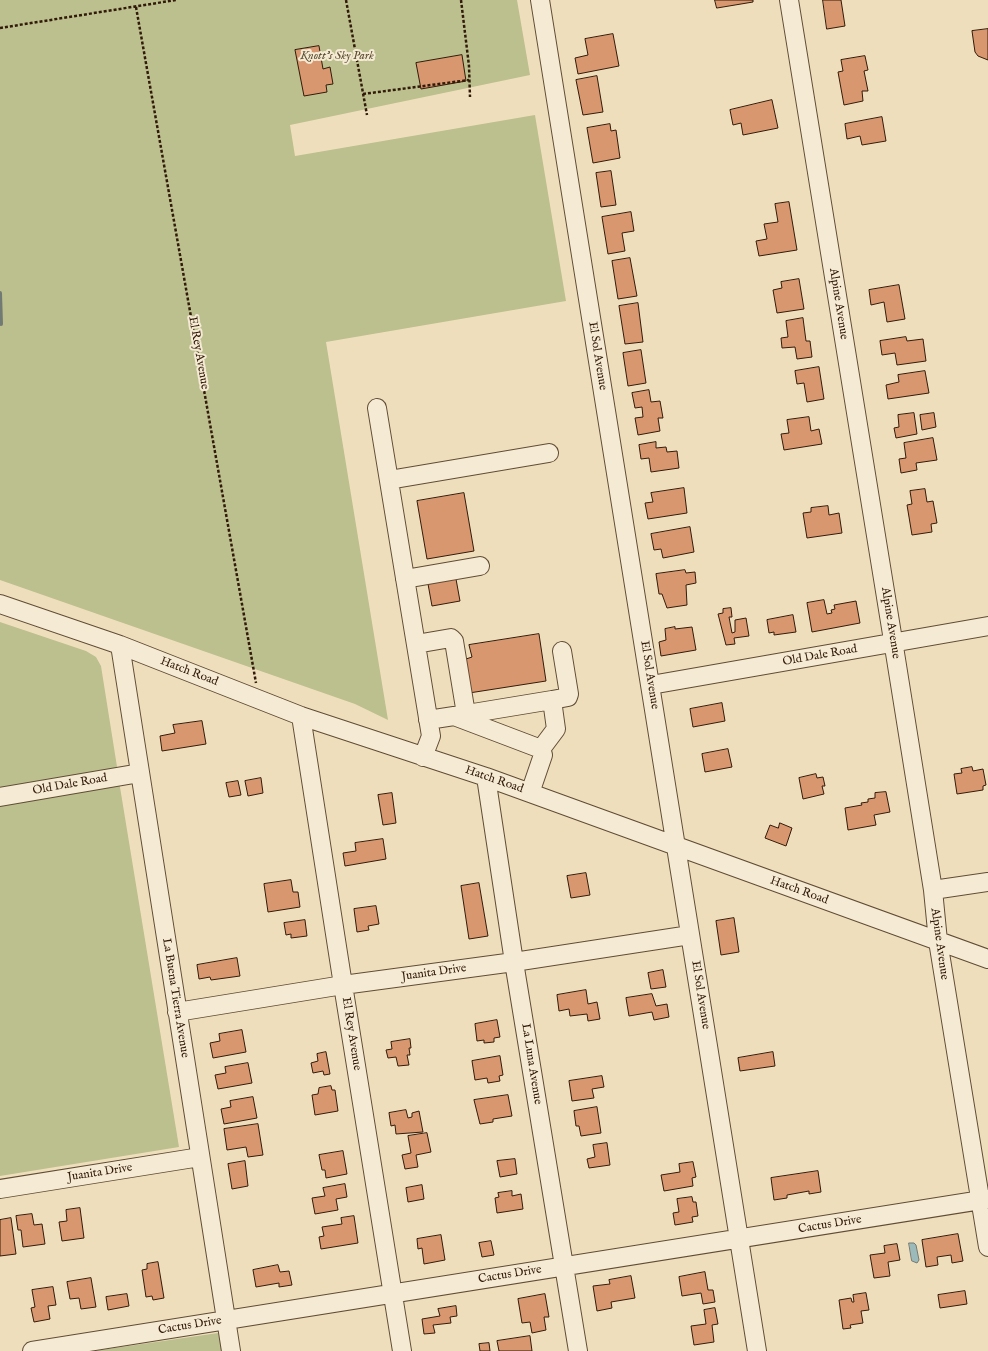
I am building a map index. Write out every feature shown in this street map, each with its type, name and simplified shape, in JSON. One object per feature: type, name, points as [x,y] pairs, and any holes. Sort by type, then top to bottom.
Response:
[{"type":"street","name":"El Sol Avenue","points":[[540,0],[651,685],[666,794],[676,846],[757,1351]]},
{"type":"street","name":"Alpine Avenue","points":[[788,0],[894,643],[933,890],[938,941],[984,1200],[988,1247]]},
{"type":"street","points":[[377,408],[431,736],[423,756]]},
{"type":"street","points":[[389,480],[549,453]]},
{"type":"street","points":[[405,579],[480,566]]},
{"type":"street","name":"Hatch Road","points":[[0,604],[120,645],[301,716],[486,777],[988,959]]},
{"type":"street","name":"Old Dale Road","points":[[651,685],[988,626]]},
{"type":"street","points":[[416,644],[451,638],[454,641],[460,715]]},
{"type":"street","name":"La Buena Tierra Avenue","points":[[120,645],[231,1351]]},
{"type":"street","points":[[428,720],[568,697],[569,694],[562,651]]},
{"type":"street","points":[[541,749],[556,730],[552,700]]},
{"type":"street","points":[[460,715],[541,749],[543,755],[530,793]]},
{"type":"street","name":"El Rey Avenue","points":[[301,716],[402,1351]]},
{"type":"street","name":"Old Dale Road","points":[[0,797],[140,773]]},
{"type":"street","name":"La Luna Avenue","points":[[486,777],[514,962],[578,1351]]},
{"type":"street","points":[[933,890],[988,882]]},
{"type":"street","name":"Juanita Drive","points":[[177,1012],[343,985],[514,962],[690,935]]},
{"type":"street","name":"Juanita Drive","points":[[0,1190],[200,1157]]},
{"type":"street","name":"Cactus Drive","points":[[32,1351],[984,1200]]},
{"type":"path","points":[[0,28],[176,0]]},
{"type":"path","points":[[346,0],[367,115]]},
{"type":"path","points":[[460,0],[470,97]]},
{"type":"path","name":"El Rey Avenue","points":[[136,7],[259,699]]},
{"type":"path","points":[[363,94],[469,80]]},
{"type":"green space","name":"Knott's Sky Park","points":[[0,0],[517,0],[530,75],[290,125],[295,156],[535,115],[566,301],[326,342],[388,720],[355,704],[0,580]]},
{"type":"green space","points":[[0,622],[86,651],[96,657],[101,666],[118,773],[0,792]]},
{"type":"green space","points":[[119,781],[179,1147],[0,1176],[0,802]]},
{"type":"green space","points":[[218,1333],[222,1351],[94,1351]]},
{"type":"water","points":[[909,1243],[914,1243],[916,1245],[919,1260],[917,1263],[912,1261]]},
{"type":"building","points":[[715,0],[753,0],[753,2],[717,8]]},
{"type":"building","points":[[823,0],[841,0],[845,26],[827,29]]},
{"type":"building","points":[[988,29],[988,60],[978,56],[975,52],[972,31]]},
{"type":"building","points":[[613,34],[619,66],[578,74],[575,58],[588,55],[585,39]]},
{"type":"building","points":[[319,46],[323,69],[330,67],[333,84],[326,85],[327,92],[304,96],[295,50]]},
{"type":"building","points":[[462,55],[466,81],[421,89],[416,63]]},
{"type":"building","points":[[865,56],[868,70],[864,71],[868,91],[862,91],[863,101],[844,105],[838,72],[843,71],[841,60]]},
{"type":"building","points":[[597,76],[603,112],[583,115],[576,80]]},
{"type":"building","points":[[772,100],[778,128],[743,135],[741,123],[733,125],[730,110]]},
{"type":"building","points":[[882,117],[886,141],[862,145],[860,136],[847,139],[845,124]]},
{"type":"building","points":[[610,124],[611,131],[616,130],[620,158],[593,163],[587,128]]},
{"type":"building","points":[[611,171],[616,205],[601,207],[596,173]]},
{"type":"building","points":[[789,202],[797,250],[759,256],[756,241],[767,239],[764,224],[778,222],[775,204]]},
{"type":"building","points":[[631,212],[634,231],[622,233],[625,251],[608,254],[602,217]]},
{"type":"building","points":[[630,258],[637,296],[618,299],[612,261]]},
{"type":"building","points":[[799,279],[804,309],[777,313],[773,290],[782,288],[781,282]]},
{"type":"building","points":[[899,285],[905,319],[887,322],[884,302],[871,305],[869,290]]},
{"type":"building","points":[[638,303],[643,342],[625,344],[619,306]]},
{"type":"building","points":[[803,318],[806,341],[810,341],[812,357],[797,359],[795,347],[782,348],[781,338],[788,337],[786,321]]},
{"type":"building","points":[[906,337],[907,341],[923,339],[926,361],[897,365],[895,353],[882,355],[880,341]]},
{"type":"building","points":[[641,350],[646,383],[628,386],[623,353]]},
{"type":"building","points":[[819,367],[824,399],[807,402],[804,383],[797,384],[795,371]]},
{"type":"building","points":[[925,371],[929,393],[888,399],[886,385],[899,382],[898,375]]},
{"type":"building","points":[[649,390],[651,402],[660,401],[663,418],[658,418],[660,431],[638,435],[635,418],[643,417],[642,407],[635,408],[632,393]]},
{"type":"building","points":[[914,413],[917,434],[896,438],[894,428],[899,427],[898,415]]},
{"type":"building","points":[[934,413],[936,427],[922,430],[920,415]]},
{"type":"building","points":[[809,417],[811,431],[819,429],[822,444],[784,450],[781,434],[789,433],[787,420]]},
{"type":"building","points":[[933,438],[937,460],[916,463],[917,470],[901,473],[899,459],[906,458],[904,443]]},
{"type":"building","points":[[656,442],[656,448],[666,447],[667,452],[677,451],[679,468],[651,472],[649,458],[641,459],[639,445]]},
{"type":"building","points":[[684,488],[687,513],[648,519],[645,503],[653,502],[651,493]]},
{"type":"building","points":[[925,489],[927,502],[933,501],[937,523],[931,524],[932,532],[912,535],[907,505],[912,504],[910,491]]},
{"type":"building","points":[[464,493],[474,551],[427,559],[417,501]]},
{"type":"building","points":[[828,506],[829,515],[839,513],[842,533],[807,538],[803,513],[811,512],[811,508]]},
{"type":"building","points":[[690,527],[694,552],[663,558],[661,549],[654,550],[651,534]]},
{"type":"building","points":[[685,570],[686,573],[695,572],[696,583],[686,585],[687,605],[667,608],[662,594],[659,594],[656,574]]},
{"type":"building","points":[[456,579],[460,601],[432,606],[428,584]]},
{"type":"building","points":[[824,600],[827,614],[832,613],[831,610],[835,609],[834,605],[856,601],[860,623],[812,632],[807,603]]},
{"type":"building","points":[[731,608],[732,617],[729,617],[732,633],[735,632],[735,620],[746,618],[749,636],[734,638],[735,644],[726,645],[718,614],[723,613],[723,609]]},
{"type":"building","points":[[793,615],[796,632],[774,635],[774,632],[769,633],[767,620]]},
{"type":"building","points":[[675,627],[675,629],[692,627],[696,650],[661,656],[659,642],[666,640],[665,629]]},
{"type":"building","points":[[539,634],[546,681],[469,693],[463,660],[472,657],[469,645]]},
{"type":"building","points":[[722,703],[725,721],[693,727],[690,709]]},
{"type":"building","points":[[202,721],[206,744],[162,751],[160,736],[175,733],[173,725]]},
{"type":"building","points":[[728,749],[732,767],[705,772],[702,754]]},
{"type":"building","points":[[972,767],[973,771],[983,769],[986,785],[983,786],[983,790],[957,794],[954,774],[962,773],[961,769]]},
{"type":"building","points":[[816,774],[817,778],[823,777],[825,786],[822,786],[824,794],[803,799],[799,778]]},
{"type":"building","points":[[261,778],[263,793],[248,796],[245,781]]},
{"type":"building","points":[[238,781],[241,795],[229,797],[226,783]]},
{"type":"building","points":[[886,792],[890,812],[874,815],[876,825],[848,830],[845,808],[862,805],[861,803],[868,802],[868,799],[875,798],[875,793]]},
{"type":"building","points":[[392,793],[396,823],[383,825],[378,795]]},
{"type":"building","points":[[780,823],[792,828],[786,846],[765,838],[770,825],[778,828]]},
{"type":"building","points":[[383,839],[386,859],[345,866],[343,853],[356,851],[355,843]]},
{"type":"building","points":[[586,873],[590,895],[571,898],[567,876]]},
{"type":"building","points":[[291,880],[293,892],[298,892],[300,907],[268,912],[264,884]]},
{"type":"building","points":[[479,883],[488,936],[469,939],[461,886]]},
{"type":"building","points":[[376,906],[379,924],[368,926],[369,930],[357,932],[354,909]]},
{"type":"building","points":[[734,918],[739,952],[721,955],[716,921]]},
{"type":"building","points":[[305,920],[307,936],[291,938],[291,934],[286,935],[284,923]]},
{"type":"building","points":[[237,958],[240,976],[211,980],[210,977],[199,979],[197,965]]},
{"type":"building","points":[[663,970],[666,987],[651,989],[648,973]]},
{"type":"building","points":[[586,990],[588,1004],[597,1002],[600,1019],[588,1021],[587,1014],[570,1016],[569,1009],[559,1011],[557,995]]},
{"type":"building","points":[[652,994],[656,1006],[667,1004],[669,1017],[654,1020],[652,1012],[629,1016],[626,998]]},
{"type":"building","points":[[497,1020],[500,1037],[494,1038],[494,1042],[484,1043],[484,1040],[477,1041],[475,1024]]},
{"type":"building","points":[[242,1030],[246,1052],[213,1058],[210,1043],[220,1041],[219,1034]]},
{"type":"building","points":[[410,1039],[410,1055],[407,1055],[409,1065],[398,1066],[396,1057],[388,1058],[386,1050],[392,1049],[391,1042]]},
{"type":"building","points":[[326,1052],[330,1074],[324,1075],[323,1071],[313,1073],[311,1063],[318,1061],[317,1054]]},
{"type":"building","points":[[773,1052],[775,1066],[740,1071],[738,1058]]},
{"type":"building","points":[[500,1056],[503,1075],[499,1076],[500,1081],[488,1083],[487,1078],[475,1080],[472,1061]]},
{"type":"building","points":[[248,1063],[252,1083],[218,1089],[215,1075],[226,1073],[225,1067]]},
{"type":"building","points":[[602,1076],[604,1087],[592,1089],[594,1098],[572,1101],[569,1081]]},
{"type":"building","points":[[331,1086],[332,1090],[335,1090],[338,1111],[315,1115],[312,1095],[318,1094],[319,1088]]},
{"type":"building","points":[[508,1095],[512,1116],[493,1119],[493,1122],[480,1124],[474,1100]]},
{"type":"building","points":[[253,1097],[257,1118],[224,1124],[221,1109],[231,1107],[230,1101]]},
{"type":"building","points":[[597,1107],[601,1133],[581,1136],[579,1126],[576,1126],[574,1111]]},
{"type":"building","points":[[406,1110],[408,1118],[412,1117],[412,1113],[419,1111],[423,1132],[396,1134],[395,1125],[391,1126],[389,1113]]},
{"type":"building","points":[[258,1124],[263,1155],[248,1157],[246,1147],[227,1150],[224,1129]]},
{"type":"building","points":[[427,1133],[431,1152],[416,1155],[418,1167],[405,1169],[402,1155],[411,1153],[408,1136]]},
{"type":"building","points":[[607,1143],[610,1165],[589,1168],[587,1159],[595,1157],[593,1145]]},
{"type":"building","points":[[343,1151],[347,1174],[326,1178],[325,1170],[322,1170],[319,1155]]},
{"type":"building","points":[[515,1159],[517,1174],[500,1177],[497,1161]]},
{"type":"building","points":[[245,1161],[248,1186],[232,1189],[228,1164]]},
{"type":"building","points":[[693,1162],[696,1177],[692,1178],[693,1186],[664,1191],[661,1175],[680,1172],[679,1164]]},
{"type":"building","points":[[818,1171],[821,1192],[809,1194],[809,1191],[787,1195],[787,1198],[774,1200],[771,1178]]},
{"type":"building","points":[[345,1184],[347,1197],[336,1199],[338,1210],[315,1214],[312,1198],[325,1196],[323,1188]]},
{"type":"building","points":[[422,1185],[424,1199],[408,1202],[406,1188]]},
{"type":"building","points":[[512,1191],[512,1196],[521,1194],[523,1209],[497,1213],[495,1198],[499,1197],[498,1193]]},
{"type":"building","points":[[692,1197],[693,1202],[696,1202],[698,1216],[692,1217],[693,1222],[675,1225],[673,1213],[679,1212],[677,1199]]},
{"type":"building","points":[[80,1208],[84,1238],[62,1241],[59,1222],[67,1221],[66,1210]]},
{"type":"building","points":[[32,1214],[34,1225],[42,1224],[45,1244],[23,1247],[21,1230],[18,1230],[16,1216]]},
{"type":"building","points":[[354,1216],[358,1243],[321,1249],[319,1237],[324,1236],[322,1227],[342,1224],[341,1218]]},
{"type":"building","points":[[11,1218],[16,1254],[0,1256],[0,1220]]},
{"type":"building","points":[[958,1234],[963,1261],[952,1263],[951,1255],[937,1257],[938,1265],[926,1267],[922,1240]]},
{"type":"building","points":[[441,1235],[445,1260],[424,1264],[422,1248],[418,1249],[417,1239]]},
{"type":"building","points":[[491,1241],[494,1255],[482,1257],[479,1243]]},
{"type":"building","points":[[897,1244],[900,1260],[888,1262],[890,1276],[874,1278],[870,1255],[885,1253],[884,1246]]},
{"type":"building","points":[[158,1262],[164,1298],[153,1300],[152,1296],[146,1297],[142,1270],[147,1269],[147,1264]]},
{"type":"building","points":[[278,1265],[280,1272],[289,1271],[292,1285],[279,1287],[279,1283],[256,1287],[253,1270]]},
{"type":"building","points":[[705,1272],[708,1290],[713,1290],[715,1302],[703,1304],[701,1293],[682,1296],[679,1277]]},
{"type":"building","points":[[631,1276],[635,1298],[611,1302],[612,1308],[597,1311],[593,1286],[610,1284],[609,1280]]},
{"type":"building","points":[[91,1278],[96,1307],[81,1309],[79,1298],[70,1299],[67,1282]]},
{"type":"building","points":[[53,1287],[56,1305],[48,1306],[50,1319],[34,1322],[31,1308],[35,1307],[32,1290]]},
{"type":"building","points":[[965,1291],[967,1304],[940,1308],[938,1295]]},
{"type":"building","points":[[866,1293],[869,1310],[861,1311],[863,1323],[850,1325],[851,1328],[843,1329],[839,1300],[851,1298],[852,1302],[854,1302],[853,1295]]},
{"type":"building","points":[[127,1294],[129,1306],[108,1310],[106,1297]]},
{"type":"building","points":[[545,1294],[549,1317],[544,1317],[546,1330],[532,1333],[530,1322],[522,1323],[518,1299]]},
{"type":"building","points":[[456,1306],[457,1316],[450,1317],[451,1323],[433,1325],[435,1333],[424,1334],[422,1319],[440,1316],[438,1309]]},
{"type":"building","points":[[715,1308],[718,1324],[712,1325],[714,1342],[694,1345],[691,1326],[706,1324],[704,1310]]},
{"type":"building","points":[[530,1336],[532,1351],[499,1351],[497,1341]]},
{"type":"building","points":[[489,1343],[490,1351],[480,1351],[479,1344]]},
{"type":"waterway","points":[[0,293],[1,324]]}]
